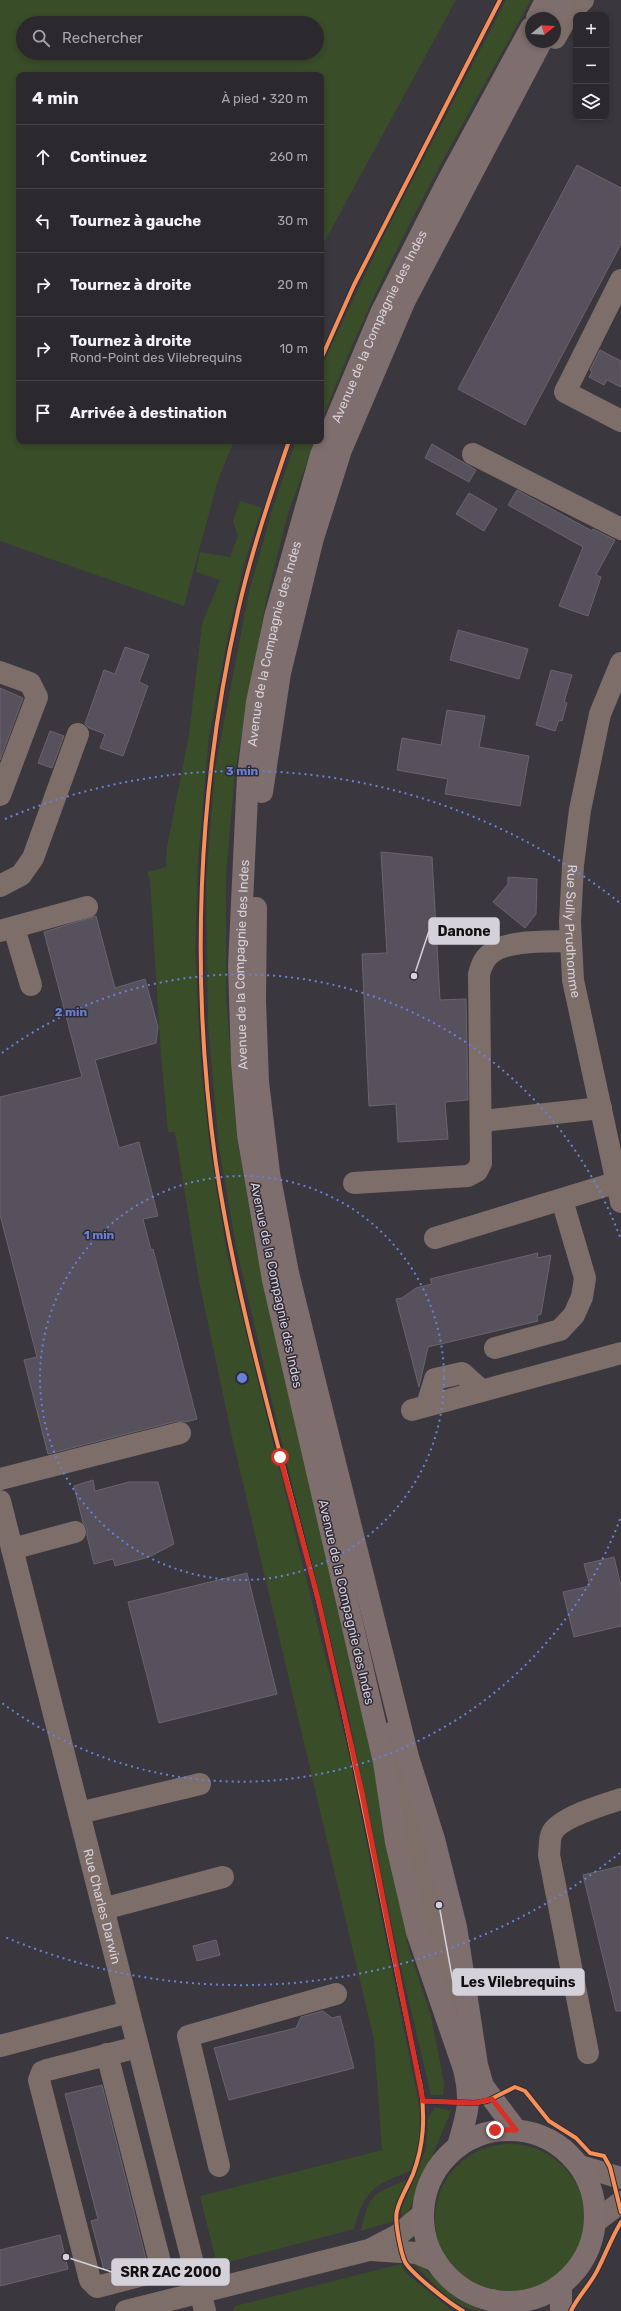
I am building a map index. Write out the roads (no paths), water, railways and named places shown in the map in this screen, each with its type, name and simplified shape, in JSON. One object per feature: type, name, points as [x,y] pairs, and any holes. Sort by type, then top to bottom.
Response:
[{"type":"main road","points":[[539,12],[546,0]]},
{"type":"main road","points":[[557,12],[563,0]]},
{"type":"main road","name":"Avenue de la Compagnie des Indes","points":[[516,2130],[470,2067],[417,1932],[396,1842],[384,1762],[273,1280],[248,1135],[242,1062],[239,966],[248,775],[257,702],[275,617],[320,455],[381,313],[449,179],[525,39]]},
{"type":"main road","name":"Avenue de la Compagnie des Indes","points":[[458,2146],[469,2111],[470,2067],[456,1927],[434,1839],[406,1749],[288,1273],[269,1173],[258,1082],[255,1001],[256,872],[263,776],[280,673],[313,538],[341,450],[402,308],[539,48]]},
{"type":"main road","points":[[495,2130],[516,2130],[534,2133],[552,2141],[567,2152],[580,2166],[589,2184],[594,2203],[595,2222],[592,2241],[585,2258],[574,2273],[561,2285],[545,2294],[528,2300],[510,2302],[498,2307],[460,2286],[447,2275],[436,2261],[426,2235],[423,2214],[428,2188],[440,2165],[458,2146],[475,2136],[495,2130]]},
{"type":"main road","points":[[561,2285],[561,2311]]},
{"type":"street","points":[[547,12],[554,0]]},
{"type":"street","points":[[561,27],[568,15],[583,0]]},
{"type":"street","name":"Avenue de la Compagnie des Indes","points":[[470,2067],[458,2011],[302,1366],[262,1184],[252,1098],[249,1035],[247,950],[249,876],[252,812],[262,723],[272,668],[323,472],[400,289],[528,48]]},
{"type":"street","points":[[456,206],[549,48]]},
{"type":"street","points":[[621,280],[565,392],[621,421]]},
{"type":"street","points":[[473,454],[621,529]]},
{"type":"street","name":"Rue Sully Prudhomme","points":[[620,1188],[573,980],[571,941],[574,865],[580,810],[600,714],[621,663]]},
{"type":"street","points":[[0,672],[30,683],[37,697],[0,795]]},
{"type":"street","points":[[0,886],[21,875],[33,858],[78,734]]},
{"type":"street","points":[[31,985],[7,929],[87,907]]},
{"type":"street","points":[[354,1184],[473,1174],[481,1163],[482,1121],[479,974],[482,963],[489,954],[510,944],[571,941]]},
{"type":"street","points":[[482,1121],[601,1108]]},
{"type":"street","points":[[435,1238],[562,1200],[620,1188]]},
{"type":"street","points":[[495,1348],[560,1330],[574,1315],[582,1296],[586,1278],[562,1200]]},
{"type":"street","points":[[419,1407],[621,1353]]},
{"type":"street","points":[[0,1480],[180,1433]]},
{"type":"street","name":"Rue Charles Darwin","points":[[0,1501],[203,2302]]},
{"type":"street","points":[[12,1548],[75,1532]]},
{"type":"street","points":[[79,1813],[200,1784]]},
{"type":"street","points":[[588,2053],[549,1855],[551,1834],[557,1825],[603,1804],[621,1800]]},
{"type":"street","points":[[103,1908],[224,1877]]},
{"type":"street","points":[[219,2166],[188,2036],[336,1994]]},
{"type":"street","points":[[0,2046],[129,2012]]},
{"type":"street","points":[[107,2054],[162,2270],[97,2288],[90,2280],[39,2080],[42,2072],[46,2070],[107,2054],[138,2047]]},
{"type":"street","points":[[580,2166],[621,2178]]},
{"type":"street","points":[[595,2222],[621,2202]]},
{"type":"street","points":[[126,2311],[203,2302],[369,2250],[398,2235],[423,2214]]},
{"type":"street","points":[[369,2250],[417,2253],[436,2261]]},
{"type":"street","points":[[551,2311],[561,2285]]},
{"type":"place","name":"Danone","points":[[414,976]]},
{"type":"place","name":"Les Vilebrequins","points":[[439,1905]]},
{"type":"place","name":"SRR ZAC 2000","points":[[66,2257]]}]
